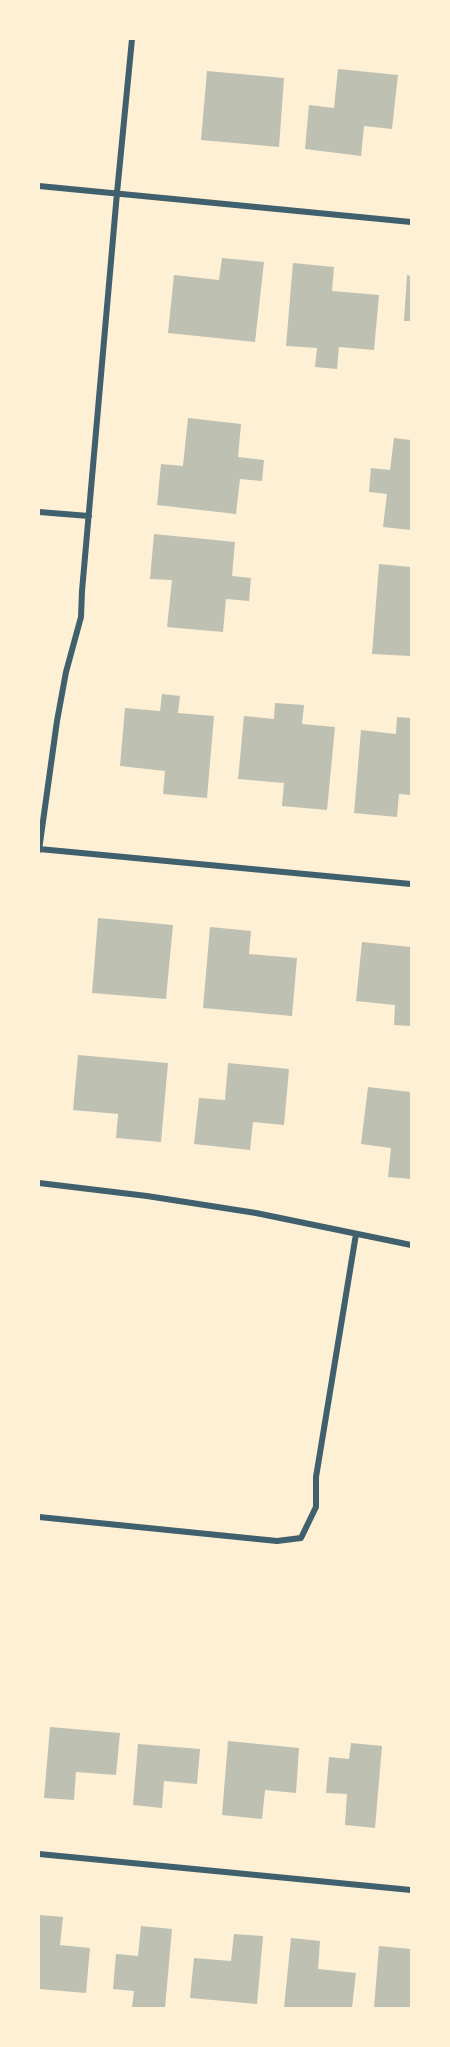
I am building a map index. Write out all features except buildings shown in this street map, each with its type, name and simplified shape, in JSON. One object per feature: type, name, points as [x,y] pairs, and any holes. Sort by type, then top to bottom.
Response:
[{"type":"street","points":[[132,39],[81,617],[66,672],[47,780],[39,849],[411,884]]},
{"type":"street","points":[[39,186],[411,222]]},
{"type":"street","points":[[39,512],[89,516]]},
{"type":"street","points":[[39,1183],[147,1196],[256,1213],[411,1245]]},
{"type":"street","points":[[39,1517],[277,1541],[302,1538],[316,1507],[316,1478],[356,1234]]},
{"type":"street","points":[[39,1854],[411,1890]]}]
